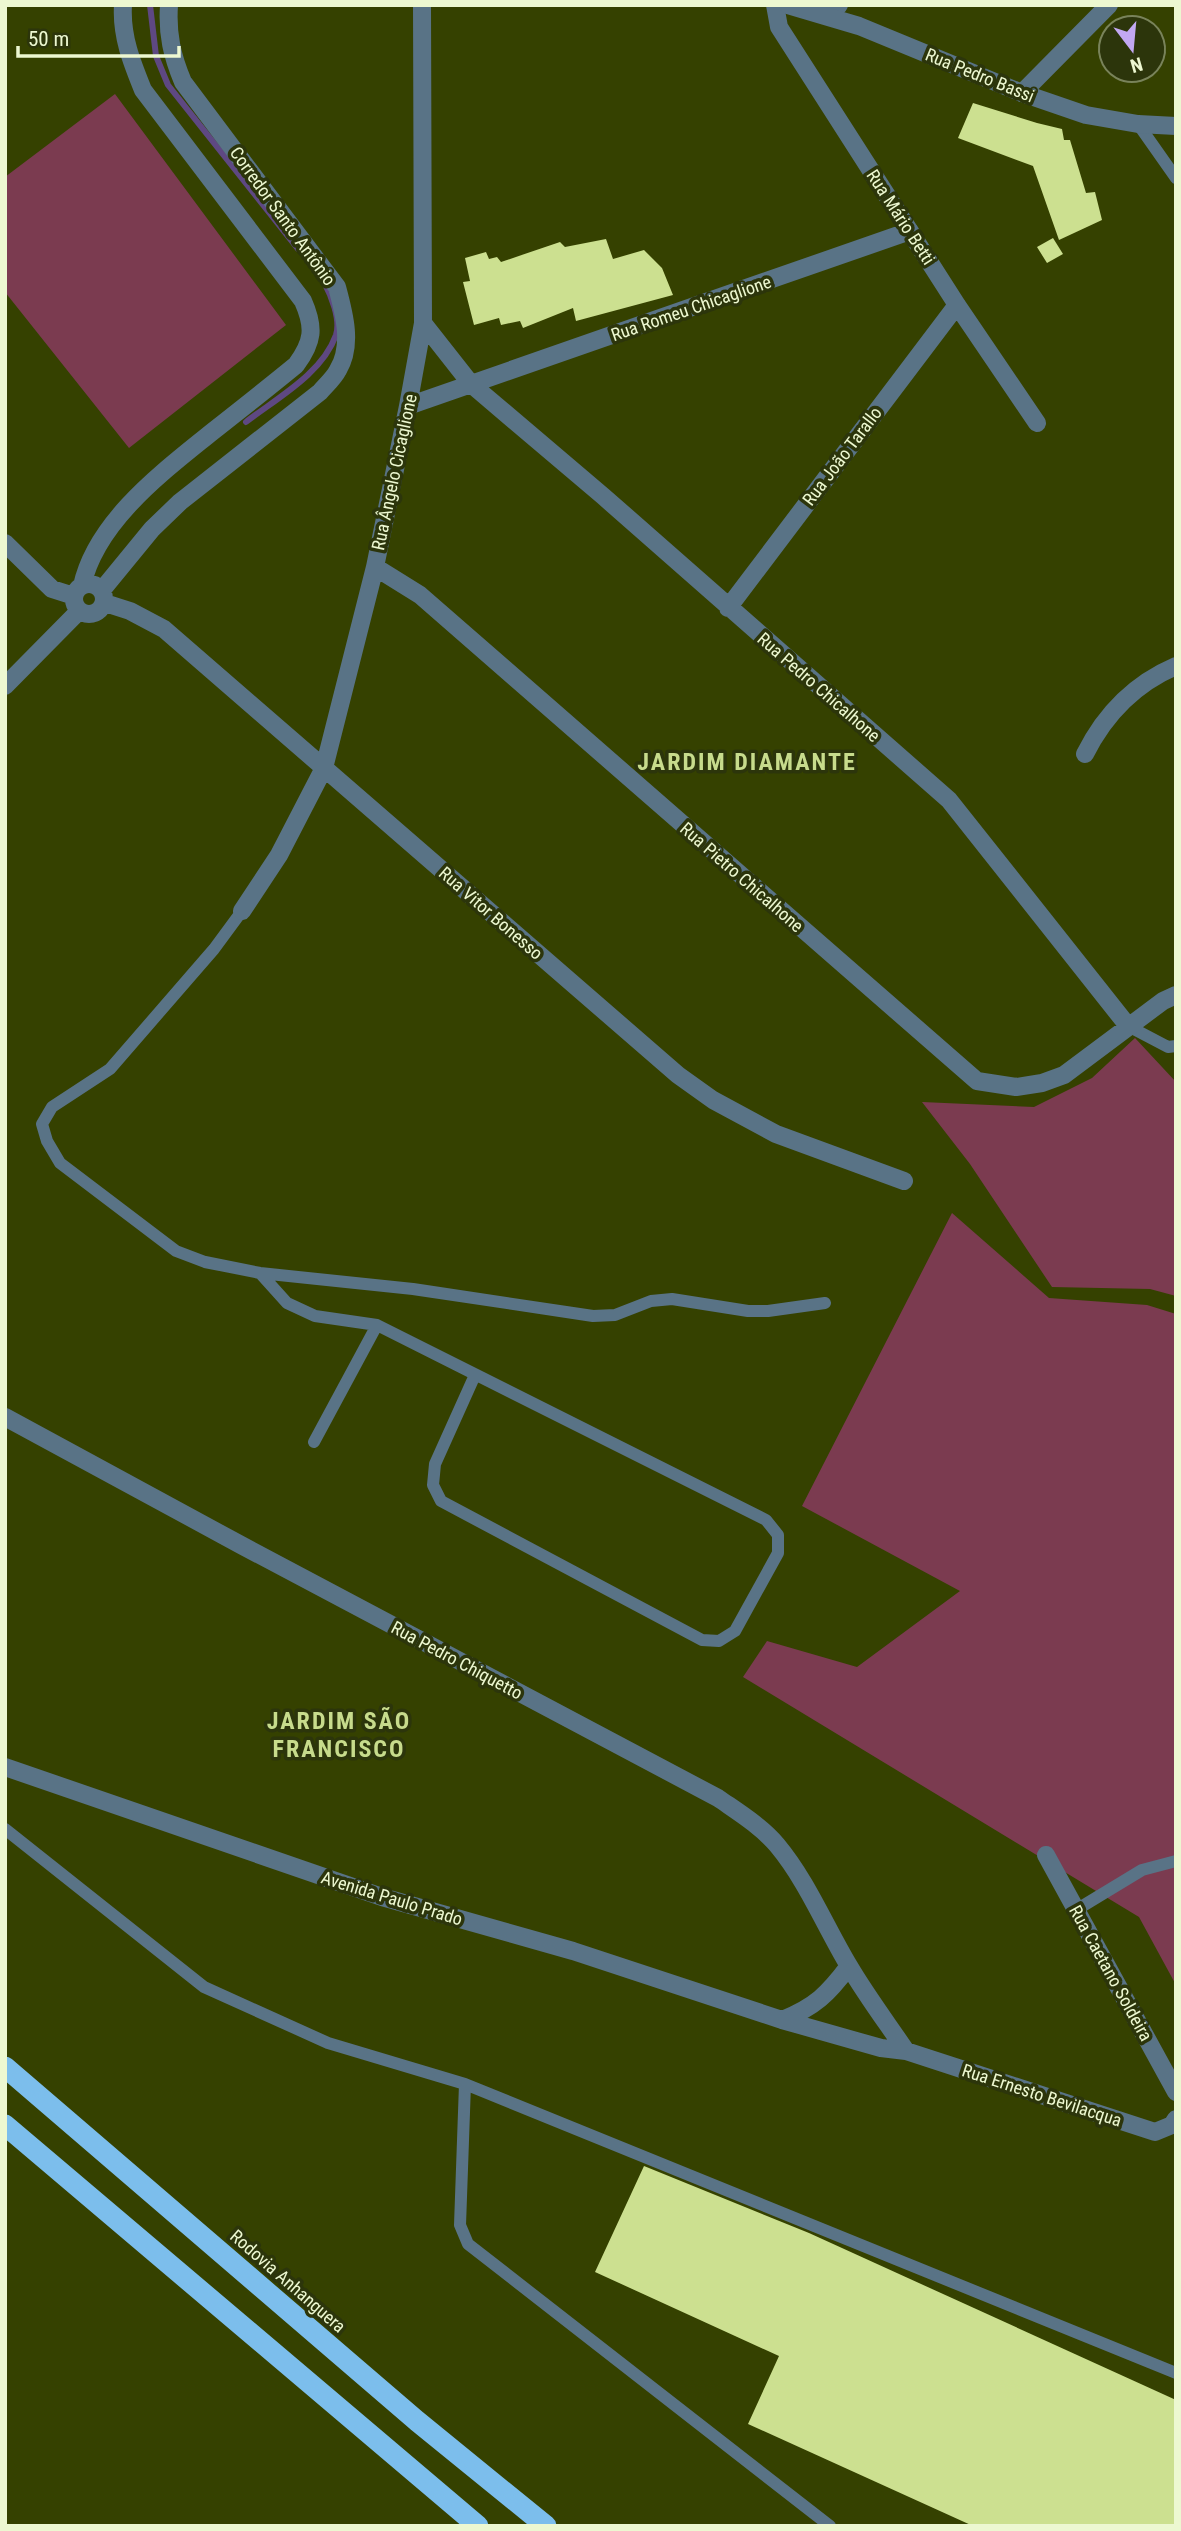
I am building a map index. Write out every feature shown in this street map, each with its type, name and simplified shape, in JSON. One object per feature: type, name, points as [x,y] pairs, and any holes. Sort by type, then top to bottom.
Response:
[{"type":"highway","name":"Rodovia Anhanguera","points":[[5,2067],[387,2395],[546,2526]]},
{"type":"highway","points":[[5,2125],[478,2526]]},
{"type":"street","name":"Corredor Santo Antônio","points":[[5,686],[62,626],[78,598],[85,574],[99,546],[120,516],[153,479],[296,365],[308,348],[311,332],[310,317],[303,301],[143,90],[129,56],[123,5]]},
{"type":"street","name":"Corredor Santo Antônio","points":[[103,596],[152,529],[180,502],[320,392],[339,369],[346,344],[344,315],[337,287],[183,82],[173,60],[169,38],[169,5]]},
{"type":"street","name":"Rua Ângelo Cicaglione","points":[[242,911],[279,855],[324,768],[375,567],[408,406],[423,323],[422,5]]},
{"type":"street","name":"Rua Mário Betti","points":[[775,5],[779,27],[1037,423]]},
{"type":"street","name":"Rua Pedro Bassi","points":[[788,5],[834,11],[859,26],[1022,93],[1086,115],[1138,124],[1176,126]]},
{"type":"street","points":[[1022,93],[1109,5]]},
{"type":"street","name":"Rua Romeu Chicaglione","points":[[408,406],[910,231]]},
{"type":"street","name":"Rua João Tarallo","points":[[728,608],[957,304]]},
{"type":"street","name":"Rua Pedro Chicalhone","points":[[423,323],[471,384],[603,496],[949,800],[1128,1026]]},
{"type":"street","name":"Rua Vitor Bonesso","points":[[5,543],[52,589],[78,598],[96,585],[103,596],[148,618],[163,629],[678,1075],[713,1100],[776,1134],[904,1181]]},
{"type":"street","name":"Rua Pietro Chicalhone","points":[[375,567],[420,595],[977,1081],[1016,1087],[1042,1083],[1064,1075],[1128,1026],[1176,995]]},
{"type":"street","points":[[78,598],[91,615],[102,608],[103,596]]},
{"type":"street","points":[[1085,754],[1096,732],[1111,713],[1142,684],[1176,666]]},
{"type":"street","name":"Rua Pedro Chiquetto","points":[[5,1417],[718,1798],[775,1843],[816,1905],[849,1966]]},
{"type":"street","name":"Avenida Paulo Prado","points":[[5,1768],[382,1897],[573,1951],[846,2039]]},
{"type":"street","name":"Rua Caetano Soldeira","points":[[1046,1854],[1176,2092]]},
{"type":"street","points":[[782,2020],[800,2013],[824,1998],[849,1966],[906,2051]]},
{"type":"street","points":[[846,2039],[867,2033],[874,2027],[880,2012]]},
{"type":"street","name":"Rua Ernesto Bevilacqua","points":[[846,2039],[906,2051],[1155,2132],[1172,2125],[1176,2119]]},
{"type":"lane","points":[[1138,124],[1176,178]]},
{"type":"lane","points":[[242,911],[214,949],[110,1069],[52,1107],[42,1124],[47,1140],[60,1163],[176,1251],[205,1262],[260,1273],[413,1289],[593,1316],[615,1315],[638,1304],[672,1299],[748,1311],[825,1303]]},
{"type":"lane","points":[[1128,1026],[1168,1047],[1176,1046]]},
{"type":"lane","points":[[260,1273],[287,1303],[315,1316],[377,1325],[766,1520],[778,1535],[778,1553],[735,1631],[719,1642],[702,1640],[441,1501],[433,1485],[435,1464],[475,1375]]},
{"type":"lane","points":[[314,1442],[377,1325]]},
{"type":"lane","points":[[5,1829],[204,1987],[328,2043],[465,2084],[1176,2373]]},
{"type":"lane","points":[[1076,1910],[1142,1870],[1176,1861]]},
{"type":"lane","points":[[465,2084],[460,2225],[468,2244],[830,2526]]},
{"type":"shaded area","points":[[115,94],[286,325],[129,448],[5,292],[5,177]]},
{"type":"shaded area","points":[[1135,1038],[1176,1082],[1176,1296],[1150,1289],[1052,1287],[970,1164],[922,1102],[1034,1107],[1092,1078]]},
{"type":"shaded area","points":[[952,1213],[1049,1298],[1147,1305],[1176,1314],[1176,1985],[1139,1917],[743,1677],[767,1641],[857,1667],[960,1591],[802,1506]]},
{"type":"building","points":[[973,103],[1062,129],[1064,140],[1070,140],[1086,193],[1095,192],[1102,220],[1059,240],[1033,166],[958,138]]},
{"type":"building","points":[[1053,238],[1063,254],[1047,263],[1037,247]]},
{"type":"building","points":[[606,239],[613,259],[644,250],[662,268],[673,295],[576,321],[573,308],[523,328],[520,321],[501,325],[499,318],[474,325],[463,282],[470,281],[465,258],[486,252],[489,259],[497,257],[501,262],[560,242],[565,247]]},
{"type":"building","points":[[644,2166],[809,2233],[1176,2400],[1176,2526],[973,2526],[748,2424],[779,2356],[595,2272]]},
{"type":"waterway","points":[[150,5],[156,56],[168,85],[298,249]]},
{"type":"waterway","points":[[246,422],[310,373],[329,349],[336,335],[337,322],[324,282]]},
{"type":"district","name":"JARDIM DIAMANTE","points":[[747,762]]},
{"type":"district","name":"JARDIM SÃO FRANCISCO","points":[[339,1735]]}]
